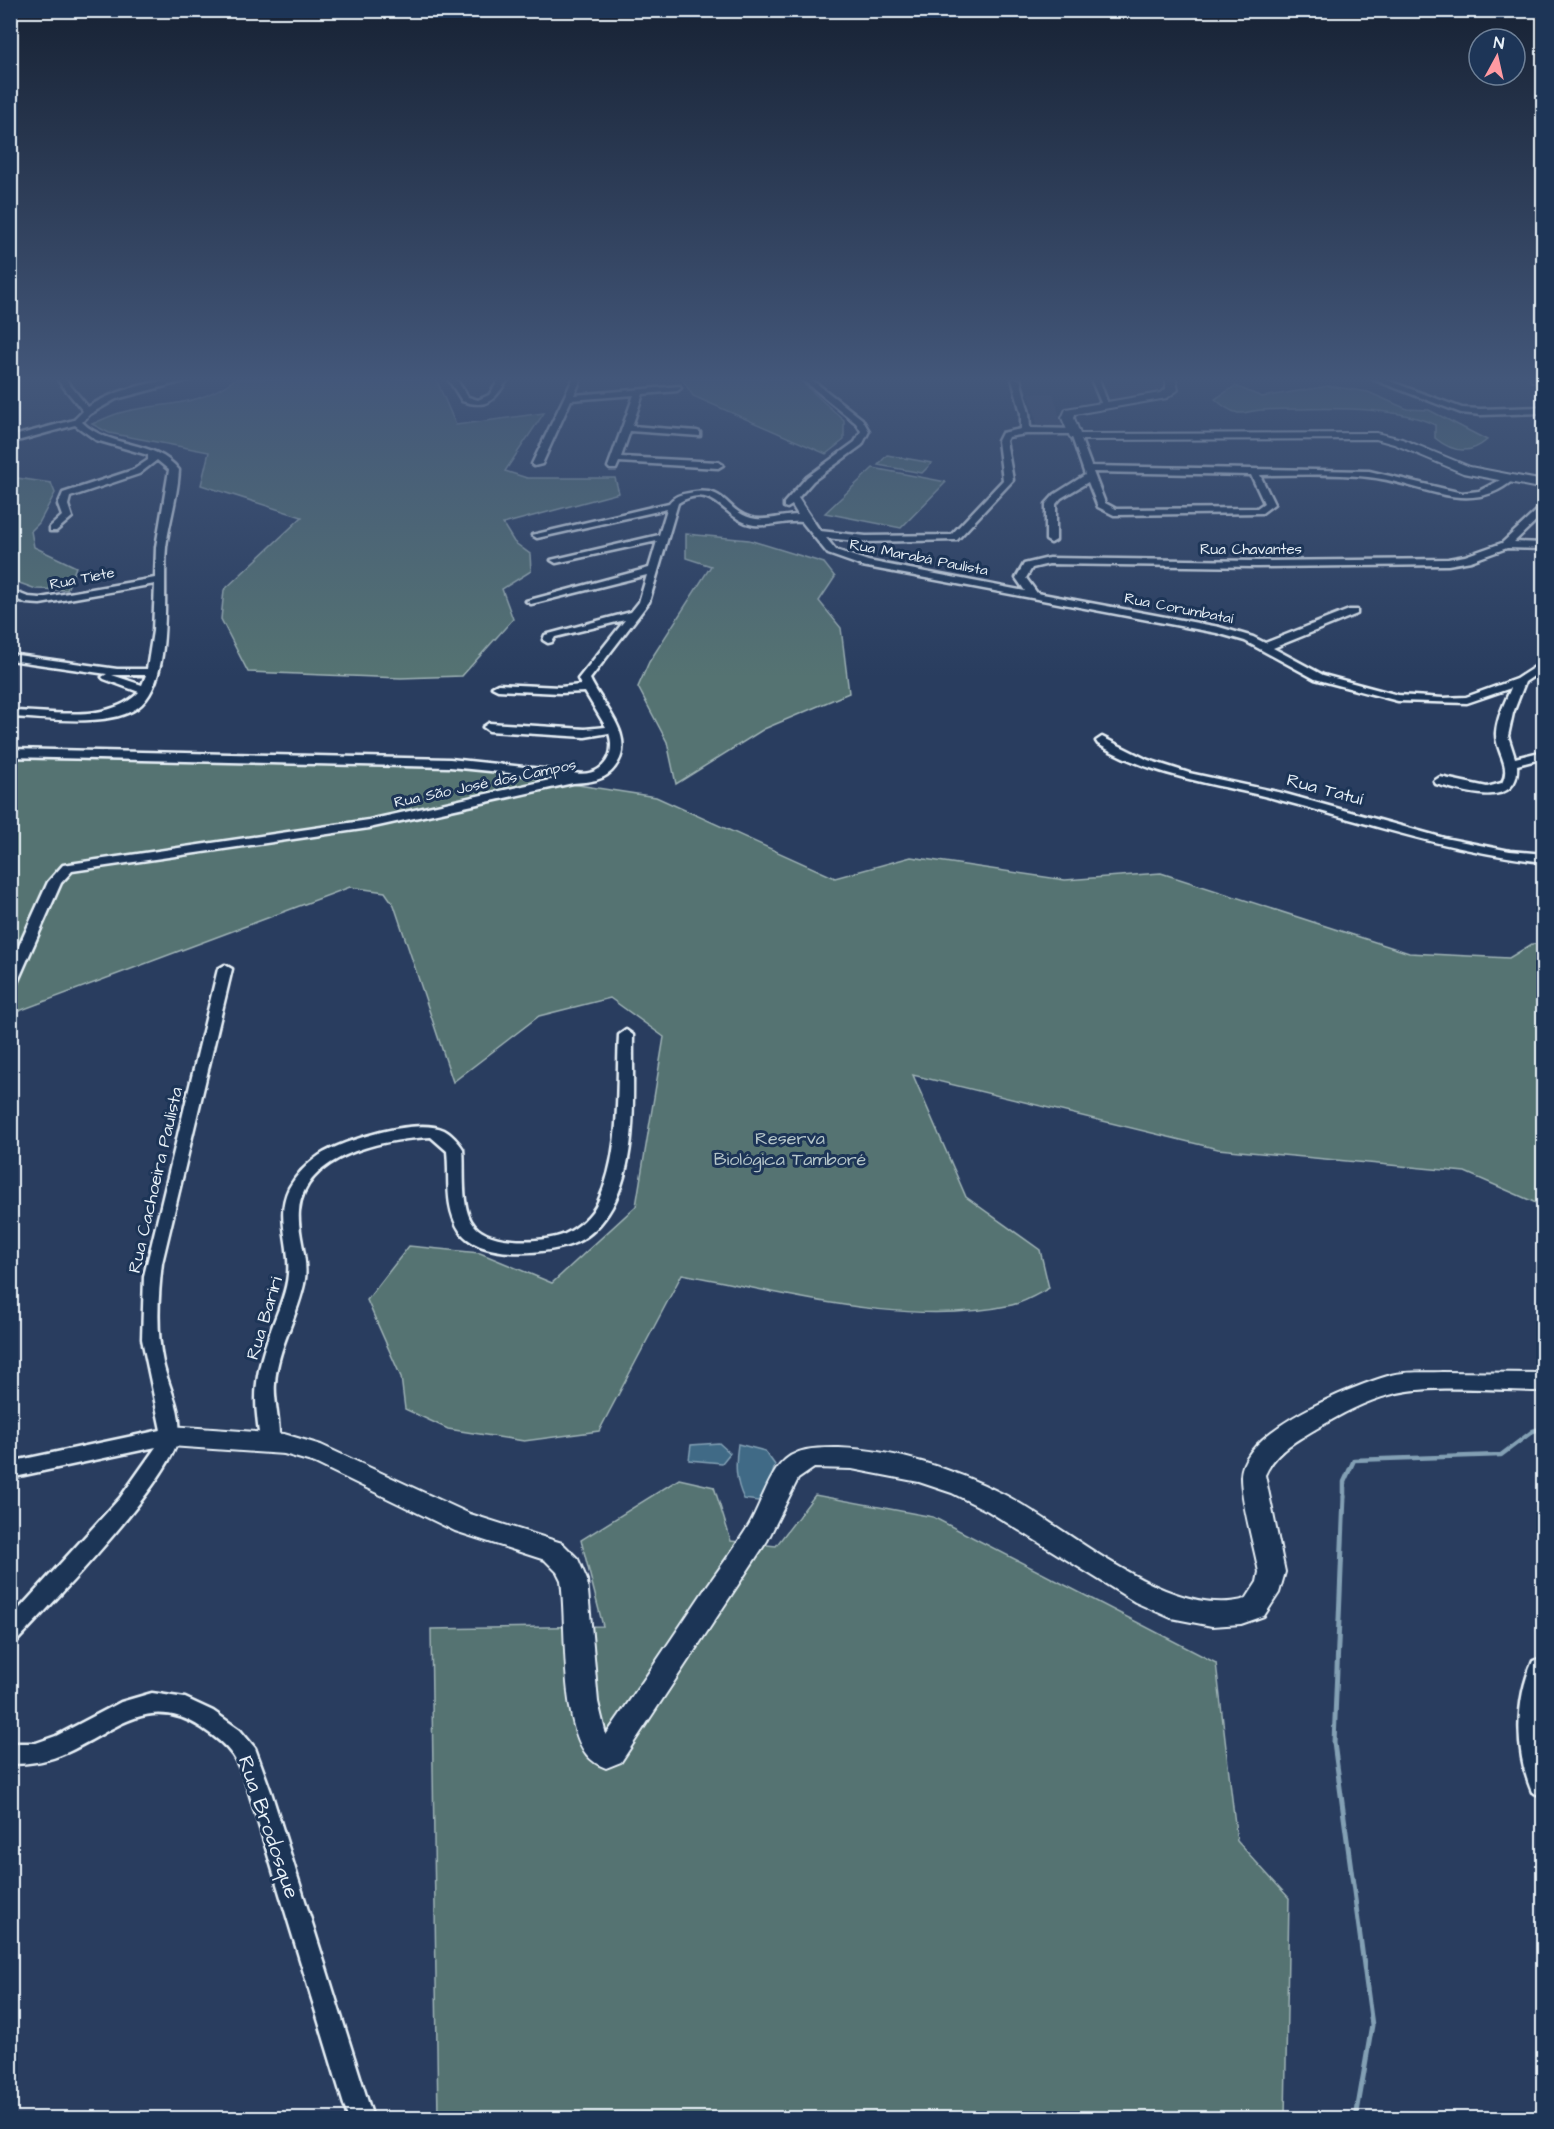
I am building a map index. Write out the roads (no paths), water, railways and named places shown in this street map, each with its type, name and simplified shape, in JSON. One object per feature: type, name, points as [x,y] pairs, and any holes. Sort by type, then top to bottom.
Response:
[{"type":"main road","points":[[1544,1671],[1536,1704],[1544,1781]]},
{"type":"street","points":[[53,529],[67,517],[63,505],[66,495],[117,478]]},
{"type":"street","points":[[10,714],[93,714],[133,705],[146,691],[161,618],[161,547],[173,478]]},
{"type":"street","points":[[773,520],[811,478]]},
{"type":"street","points":[[818,534],[866,539],[954,538],[1008,478]]},
{"type":"street","points":[[1051,540],[1051,504],[1058,495],[1082,478]]},
{"type":"street","points":[[1092,478],[1101,505],[1109,511],[1251,512],[1264,509],[1269,504],[1257,478]]},
{"type":"street","points":[[1391,478],[1462,496],[1481,494],[1509,479]]},
{"type":"street","points":[[1506,478],[1544,485]]},
{"type":"street","points":[[489,727],[579,733],[614,729],[587,688],[584,679],[644,602],[672,505],[676,500],[687,496],[712,494],[746,520],[758,522],[789,517],[805,519]]},
{"type":"street","name":"Rua Marabá Paulista","points":[[793,498],[805,519],[832,552],[846,560],[1033,594]]},
{"type":"street","points":[[537,535],[672,505]]},
{"type":"street","name":"Rua Chavantes","points":[[1033,594],[1021,578],[1022,574],[1029,566],[1049,561],[1244,564],[1448,562],[1479,556],[1506,545],[1544,507]]},
{"type":"street","points":[[556,560],[664,537]]},
{"type":"street","name":"Rua Chavantes","points":[[1506,545],[1544,546]]},
{"type":"street","points":[[531,601],[655,570]]},
{"type":"street","name":"Rua Tiete","points":[[10,593],[26,600],[40,601],[161,580]]},
{"type":"street","name":"Rua Corumbataí","points":[[1033,594],[1219,630],[1266,647],[1287,662],[1319,677],[1419,700],[1467,700],[1520,681],[1544,664]]},
{"type":"street","points":[[1266,647],[1353,612]]},
{"type":"street","points":[[548,639],[550,635],[635,614]]},
{"type":"street","points":[[602,621],[616,622],[623,627]]},
{"type":"street","points":[[10,657],[74,668],[151,672]]},
{"type":"street","points":[[74,668],[146,691]]},
{"type":"street","points":[[1440,780],[1482,791],[1499,790],[1511,779],[1510,763],[1503,746],[1502,734],[1520,681]]},
{"type":"street","points":[[498,687],[560,690],[587,688]]},
{"type":"street","name":"Rua São José dos Campos","points":[[10,983],[63,872],[81,866],[369,824],[573,779],[594,779],[609,769],[617,756],[618,748],[614,729]]},
{"type":"street","name":"Rua Tatuí","points":[[1102,741],[1137,762],[1180,776],[1277,795],[1480,849],[1544,858]]},
{"type":"street","points":[[10,753],[450,763],[594,779]]},
{"type":"street","points":[[1510,763],[1544,754]]},
{"type":"street","name":"Rua Cachoeira Paulista","points":[[171,1436],[154,1362],[149,1323],[150,1293],[154,1263],[225,969]]},
{"type":"street","name":"Rua Bariri","points":[[270,1441],[265,1395],[267,1374],[298,1272],[291,1208],[297,1187],[308,1172],[354,1145],[431,1131],[439,1134],[454,1149],[459,1212],[468,1230],[485,1242],[511,1246],[542,1244],[571,1238],[592,1222],[605,1204],[615,1174],[622,1138],[626,1035]]},
{"type":"street","points":[[10,1470],[171,1436],[270,1441],[321,1455],[464,1523],[553,1551],[564,1560],[574,1580],[579,1664],[589,1723],[599,1749],[604,1754],[611,1752],[703,1617],[758,1533],[789,1472],[803,1461],[830,1457],[919,1472],[959,1484],[997,1503],[1144,1594],[1169,1607],[1219,1616],[1255,1608],[1270,1585],[1272,1572],[1253,1475],[1261,1456],[1277,1440],[1344,1401],[1394,1384],[1442,1381],[1544,1382]]},
{"type":"street","points":[[10,1634],[137,1492],[165,1450],[171,1436]]},
{"type":"street","name":"Rua Brodosque","points":[[10,1754],[27,1756],[56,1747],[125,1708],[151,1702],[193,1710],[242,1747],[264,1803],[361,2118]]},
{"type":"waterway","points":[[1344,1496],[1344,1482],[1354,1460],[1501,1455],[1533,1431],[1544,1428]]},
{"type":"waterway","points":[[1344,1496],[1334,1743],[1372,2025],[1356,2118]]},
{"type":"park label","name":"Reserva Biológica Tamboré","points":[[790,1148]]}]
